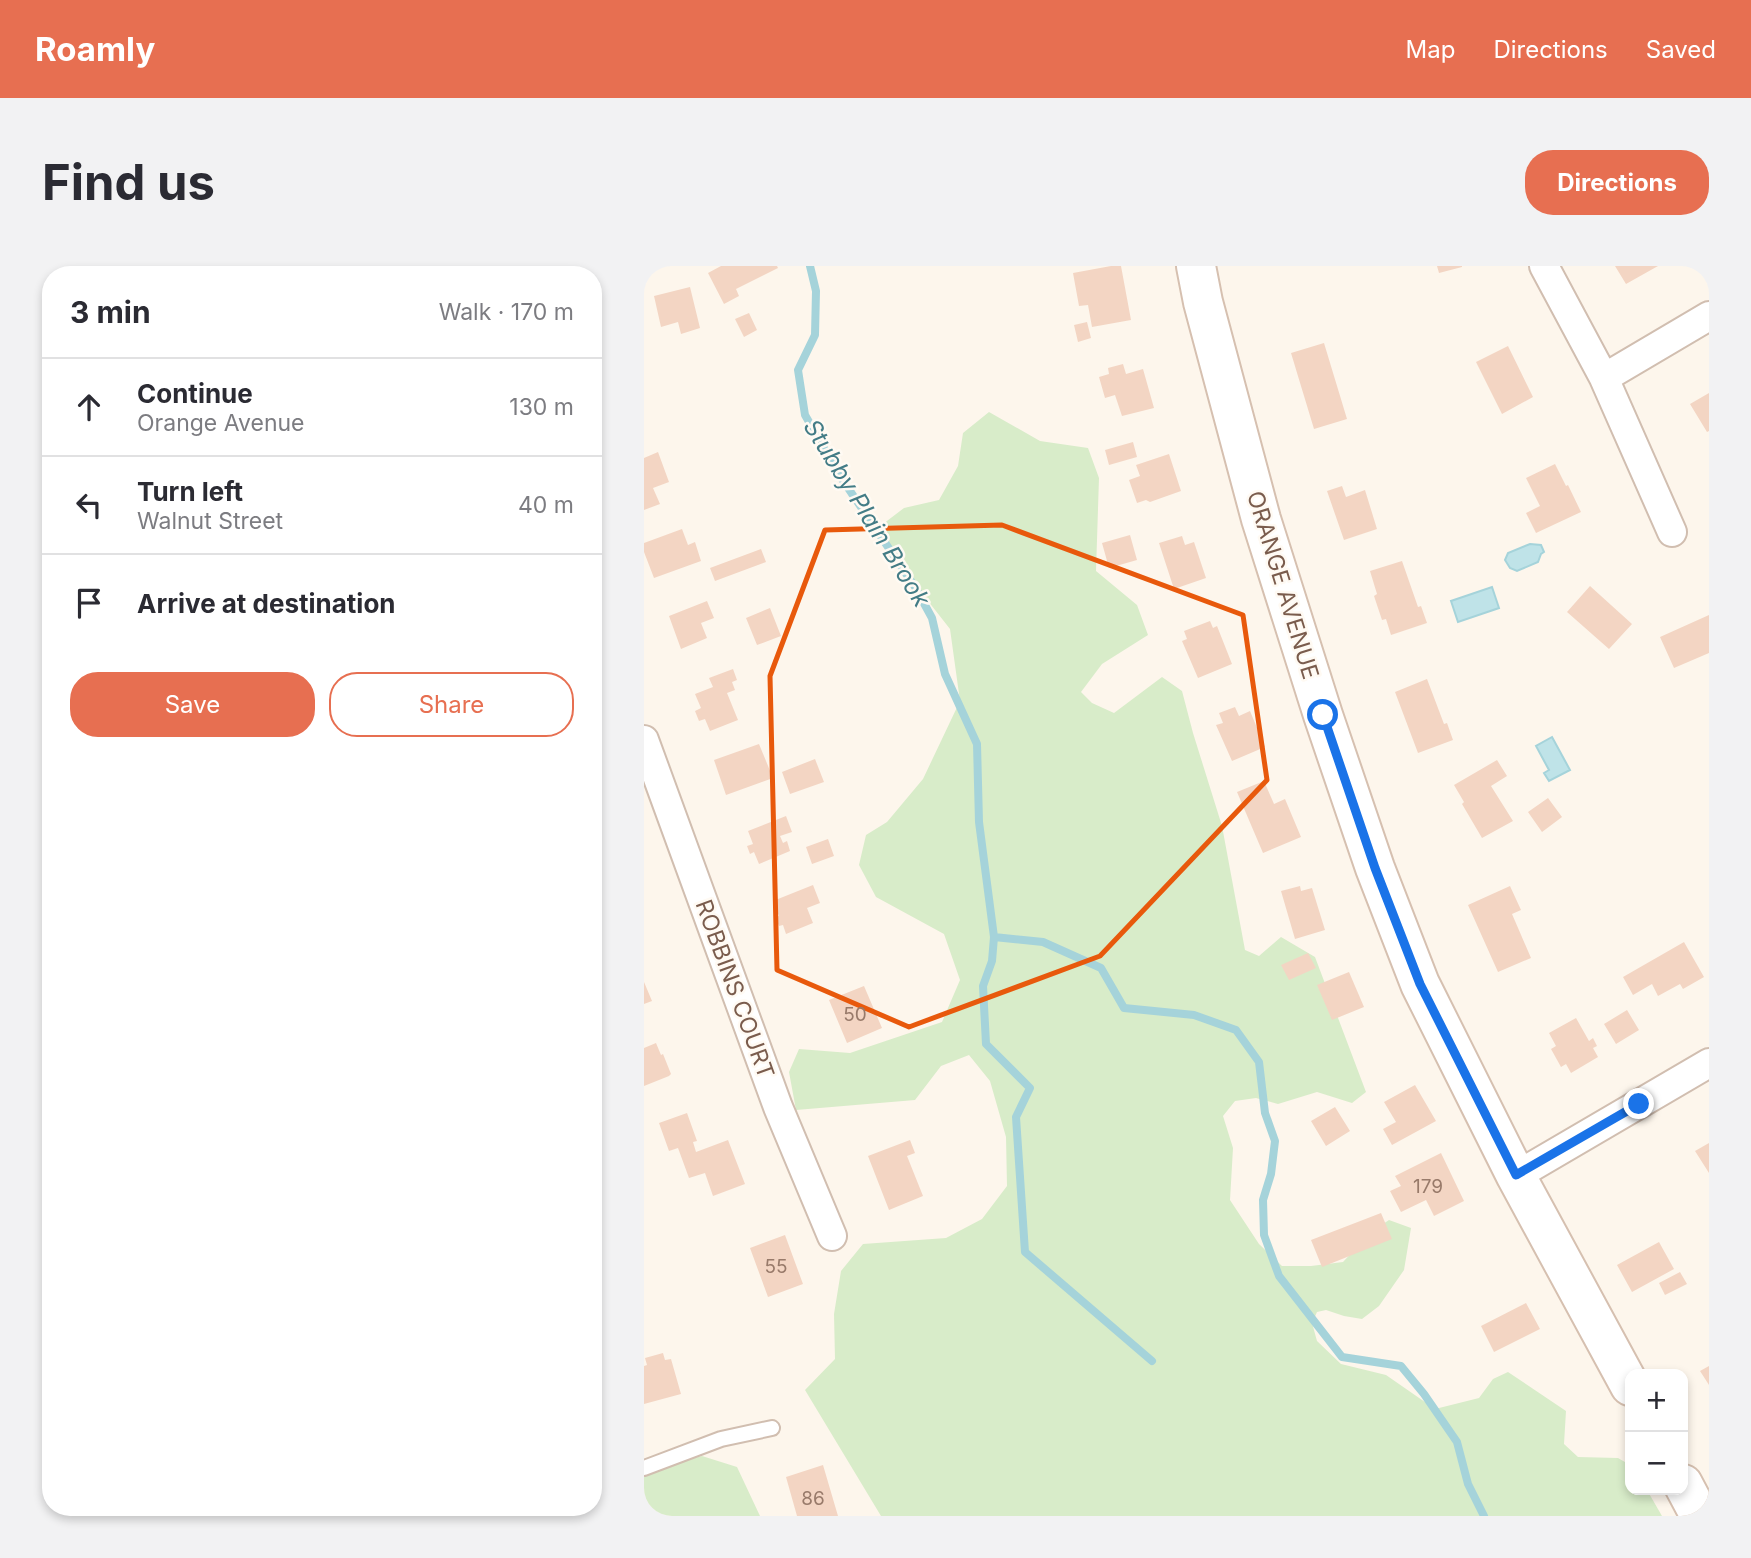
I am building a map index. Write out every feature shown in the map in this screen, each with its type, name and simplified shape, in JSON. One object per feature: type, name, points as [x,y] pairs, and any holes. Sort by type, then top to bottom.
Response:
[{"type":"main road","name":"ORANGE AVENUE","points":[[1196,266],[1202,302],[1261,519],[1375,868],[1420,984],[1516,1175],[1625,1377]]},
{"type":"main road","points":[[1688,1493],[1700,1516]]},
{"type":"street","points":[[1544,266],[1604,378],[1672,532]]},
{"type":"street","points":[[1604,378],[1709,316]]},
{"type":"street","name":"ROBBINS COURT","points":[[644,740],[778,1107],[832,1237]]},
{"type":"street","points":[[1516,1175],[1709,1063]]},
{"type":"lane","points":[[644,1468],[721,1439],[772,1428]]},
{"type":"highlighted area","points":[[1002,525],[1243,615],[1267,780],[1100,956],[909,1027],[777,970],[770,676],[825,530]]},
{"type":"green space","points":[[989,412],[1040,441],[1088,448],[1099,478],[1096,571],[1137,605],[1148,635],[1102,664],[1081,692],[1092,703],[1114,713],[1162,677],[1182,691],[1222,826],[1245,950],[1259,956],[1281,937],[1315,957],[1366,1092],[1352,1103],[1317,1092],[1278,1104],[1256,1098],[1235,1101],[1223,1116],[1233,1148],[1230,1200],[1259,1244],[1282,1266],[1343,1262],[1371,1232],[1389,1220],[1411,1228],[1404,1270],[1379,1306],[1362,1319],[1326,1310],[1317,1312],[1312,1323],[1317,1341],[1341,1364],[1386,1375],[1435,1409],[1479,1398],[1493,1379],[1508,1372],[1566,1411],[1564,1444],[1578,1457],[1618,1458],[1625,1462],[1625,1495],[1650,1495],[1662,1516],[881,1516],[805,1390],[835,1359],[834,1314],[841,1271],[863,1244],[946,1238],[982,1219],[1007,1186],[1006,1137],[990,1081],[969,1055],[941,1066],[915,1100],[796,1110],[789,1072],[799,1049],[850,1053],[942,1022],[960,980],[944,934],[876,897],[859,865],[866,835],[887,822],[923,779],[960,701],[950,629],[899,564],[879,527],[904,508],[939,500],[958,466],[963,433]]},
{"type":"green space","points":[[702,1456],[737,1467],[760,1516],[644,1516],[644,1472]]},
{"type":"water","points":[[1530,544],[1541,545],[1544,552],[1538,562],[1517,571],[1510,568],[1505,560],[1508,553]]},
{"type":"water","points":[[1492,587],[1499,608],[1458,622],[1451,601]]},
{"type":"water","points":[[1552,737],[1570,770],[1549,781],[1544,773],[1549,770],[1536,746]]},
{"type":"building","points":[[721,266],[778,268],[736,289],[739,296],[724,304],[708,273]]},
{"type":"building","points":[[1121,266],[1131,320],[1092,327],[1088,305],[1079,306],[1073,273]]},
{"type":"building","points":[[1437,266],[1462,266],[1462,267],[1439,273]]},
{"type":"building","points":[[1615,266],[1658,266],[1626,284]]},
{"type":"building","points":[[690,287],[700,328],[681,334],[678,322],[661,327],[654,296]]},
{"type":"building","points":[[749,313],[757,330],[744,337],[735,319]]},
{"type":"building","points":[[1087,322],[1091,338],[1078,342],[1074,325]]},
{"type":"building","points":[[1324,343],[1347,419],[1314,429],[1291,353]]},
{"type":"building","points":[[1508,346],[1533,397],[1502,414],[1476,362]]},
{"type":"building","points":[[1123,364],[1126,374],[1143,369],[1154,408],[1122,416],[1115,395],[1105,398],[1099,377],[1109,374],[1108,368]]},
{"type":"building","points":[[1709,393],[1709,431],[1707,432],[1690,404]]},
{"type":"building","points":[[1133,442],[1137,457],[1109,465],[1105,450]]},
{"type":"building","points":[[658,452],[669,482],[653,488],[660,504],[644,510],[644,458]]},
{"type":"building","points":[[1169,454],[1181,491],[1150,502],[1146,500],[1137,503],[1129,480],[1140,476],[1136,465]]},
{"type":"building","points":[[1555,464],[1581,512],[1536,533],[1526,513],[1540,506],[1526,478]]},
{"type":"building","points":[[1342,486],[1346,497],[1365,490],[1377,529],[1344,540],[1327,491]]},
{"type":"building","points":[[682,529],[688,545],[695,542],[701,561],[654,578],[644,552],[644,543]]},
{"type":"building","points":[[1130,535],[1137,560],[1109,568],[1102,543]]},
{"type":"building","points":[[1182,536],[1185,545],[1194,542],[1206,578],[1174,589],[1159,543]]},
{"type":"building","points":[[761,549],[766,562],[715,581],[710,568]]},
{"type":"building","points":[[1402,561],[1418,607],[1421,606],[1427,623],[1391,635],[1386,619],[1382,620],[1374,596],[1377,594],[1370,571]]},
{"type":"building","points":[[1590,586],[1632,624],[1609,649],[1567,612]]},
{"type":"building","points":[[707,601],[714,618],[701,623],[707,638],[681,649],[669,616]]},
{"type":"building","points":[[770,608],[781,636],[757,645],[746,618]]},
{"type":"building","points":[[1709,615],[1709,653],[1674,668],[1660,637]]},
{"type":"building","points":[[1210,621],[1213,628],[1217,626],[1232,664],[1198,678],[1182,641],[1187,639],[1184,631]]},
{"type":"building","points":[[733,669],[737,680],[732,682],[735,690],[727,693],[738,720],[710,731],[705,719],[699,721],[695,711],[701,708],[695,694],[713,687],[709,678]]},
{"type":"building","points":[[1427,679],[1453,740],[1418,753],[1395,692]]},
{"type":"building","points":[[1235,707],[1239,716],[1250,711],[1265,747],[1232,761],[1216,725],[1223,723],[1219,713]]},
{"type":"building","points":[[759,744],[773,778],[726,795],[714,760]]},
{"type":"building","points":[[815,759],[824,782],[790,794],[782,772]]},
{"type":"building","points":[[1497,760],[1507,776],[1491,786],[1513,821],[1482,838],[1454,785]]},
{"type":"building","points":[[1264,781],[1274,804],[1285,799],[1301,837],[1263,853],[1237,792]]},
{"type":"building","points":[[1548,798],[1562,817],[1542,832],[1528,812]]},
{"type":"building","points":[[786,816],[792,832],[780,836],[783,843],[787,841],[790,851],[759,864],[754,852],[750,854],[747,846],[753,844],[748,831]]},
{"type":"building","points":[[828,839],[834,856],[812,864],[806,847]]},
{"type":"building","points":[[813,885],[820,903],[807,908],[813,923],[786,934],[783,925],[779,926],[775,917],[779,916],[773,901]]},
{"type":"building","points":[[1300,886],[1301,891],[1312,888],[1325,930],[1295,939],[1281,891]]},
{"type":"building","points":[[1510,886],[1521,910],[1512,914],[1531,958],[1498,972],[1468,905]]},
{"type":"building","points":[[1684,942],[1704,977],[1683,989],[1680,984],[1658,996],[1652,984],[1633,995],[1623,977]]},
{"type":"building","points":[[1308,953],[1316,968],[1289,980],[1281,965]]},
{"type":"building","points":[[1349,972],[1364,1007],[1332,1020],[1317,985]]},
{"type":"building","points":[[644,982],[652,1001],[644,1004]]},
{"type":"building","points":[[864,986],[882,1028],[847,1043],[829,1000]]},
{"type":"building","points":[[1627,1010],[1639,1030],[1616,1044],[1604,1024]]},
{"type":"building","points":[[1576,1018],[1589,1041],[1593,1038],[1597,1046],[1593,1048],[1598,1057],[1571,1073],[1566,1064],[1561,1067],[1551,1049],[1556,1046],[1549,1033]]},
{"type":"building","points":[[656,1043],[671,1074],[644,1086],[644,1048]]},
{"type":"building","points":[[1415,1085],[1436,1121],[1392,1145],[1383,1129],[1396,1122],[1384,1102]]},
{"type":"building","points":[[1335,1107],[1350,1131],[1326,1146],[1311,1121]]},
{"type":"building","points":[[687,1113],[697,1141],[693,1142],[696,1152],[728,1140],[745,1184],[713,1196],[705,1173],[689,1178],[678,1148],[669,1151],[659,1123]]},
{"type":"building","points":[[910,1140],[915,1153],[907,1156],[923,1196],[889,1210],[868,1156]]},
{"type":"building","points":[[1709,1143],[1709,1173],[1695,1151]]},
{"type":"building","points":[[1441,1153],[1464,1201],[1434,1216],[1426,1200],[1401,1212],[1390,1191],[1401,1186],[1395,1176]]},
{"type":"building","points":[[1381,1213],[1392,1239],[1322,1267],[1311,1240]]},
{"type":"building","points":[[785,1235],[803,1284],[768,1297],[750,1248]]},
{"type":"building","points":[[1659,1242],[1674,1269],[1632,1292],[1617,1265]]},
{"type":"building","points":[[1680,1272],[1687,1284],[1665,1295],[1659,1283]]},
{"type":"building","points":[[1526,1303],[1540,1329],[1494,1352],[1481,1326]]},
{"type":"building","points":[[663,1353],[665,1360],[671,1359],[681,1394],[644,1404],[644,1366],[647,1365],[645,1358]]},
{"type":"building","points":[[1709,1366],[1709,1385],[1700,1371]]},
{"type":"building","points":[[823,1465],[838,1516],[797,1516],[786,1477]]},
{"type":"waterway","name":"Stubby Plain Brook","points":[[810,266],[816,291],[815,335],[798,370],[805,415],[842,479],[915,587],[932,618],[945,674],[977,744],[979,822],[994,937],[1043,942],[1101,968],[1124,1008],[1194,1015],[1236,1030],[1259,1062],[1265,1113],[1275,1141],[1271,1174],[1263,1200],[1264,1235],[1279,1276],[1342,1357],[1401,1366],[1457,1442],[1468,1484],[1484,1516]]},
{"type":"waterway","points":[[994,937],[992,961],[983,986],[986,1044],[1030,1088],[1016,1117],[1025,1252],[1152,1361]]},
{"type":"route","points":[[1323,715],[1375,868],[1420,984],[1516,1175],[1639,1104]]}]
